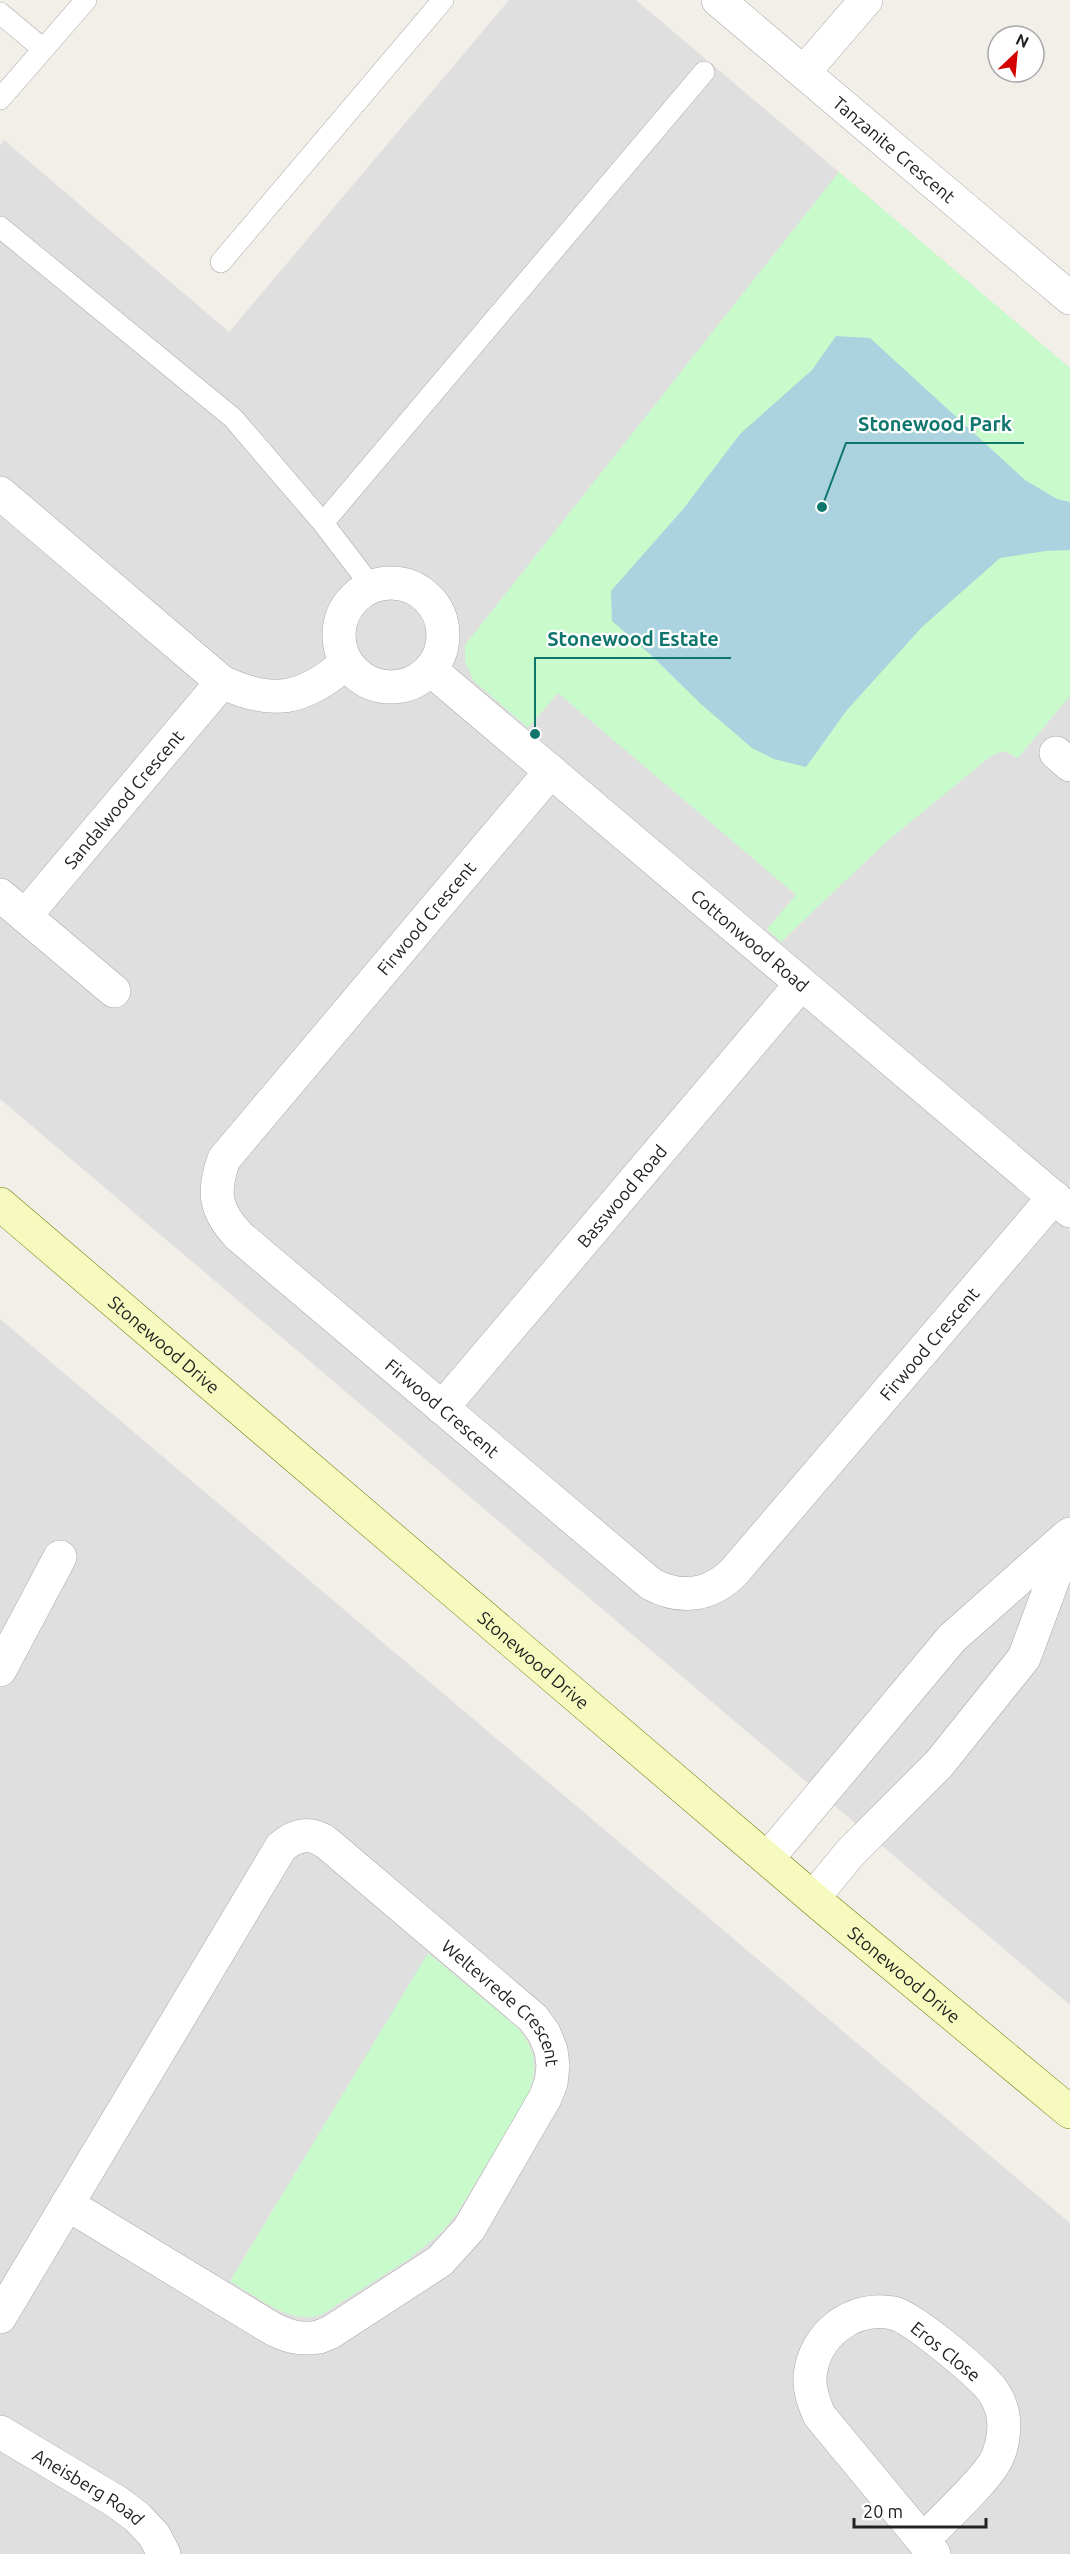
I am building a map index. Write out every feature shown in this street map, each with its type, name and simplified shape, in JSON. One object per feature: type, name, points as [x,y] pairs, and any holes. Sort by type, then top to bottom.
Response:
[{"type":"street","name":"Tanzanite Crescent","points":[[718,0],[1070,298]]},
{"type":"street","points":[[804,72],[866,0]]},
{"type":"street","points":[[0,493],[222,682],[244,693],[268,697],[308,690],[326,681],[346,663]]},
{"type":"street","points":[[388,582],[405,584],[421,592],[434,604],[442,620],[443,638],[440,655],[431,670],[415,682],[396,688],[377,686],[359,678],[346,663],[339,646],[338,628],[344,610],[355,596],[371,586],[388,582]]},
{"type":"street","name":"Cottonwood Road","points":[[431,670],[1062,1204]]},
{"type":"street","name":"Sandalwood Crescent","points":[[25,916],[222,682]]},
{"type":"street","name":"Firwood Crescent","points":[[551,771],[224,1159],[217,1176],[216,1194],[219,1210],[233,1230],[442,1408],[651,1584],[665,1592],[680,1595],[711,1590],[724,1583],[1062,1204]]},
{"type":"street","points":[[0,895],[114,991]]},
{"type":"street","name":"Basswood Road","points":[[442,1408],[801,984]]},
{"type":"street","name":"Stonewood Drive","points":[[0,1204],[1070,2112]]},
{"type":"street","points":[[768,1858],[952,1638],[1070,1534]]},
{"type":"street","points":[[814,1897],[850,1852],[939,1764],[1024,1658],[1070,1534]]},
{"type":"street","points":[[0,1670],[60,1557]]},
{"type":"street","name":"Weltevrede Crescent","points":[[0,2317],[281,1846],[290,1839],[311,1835],[328,1844],[533,2018],[544,2032],[551,2050],[553,2066],[545,2098],[460,2241],[440,2261],[331,2332],[319,2337],[305,2339],[289,2337],[273,2329],[67,2205]]},
{"type":"street","name":"Eros Close","points":[[874,2312],[895,2313],[914,2322],[987,2384],[1001,2408],[1004,2422],[1003,2440],[998,2458],[928,2547],[819,2415],[812,2397],[810,2378],[813,2358],[822,2341],[835,2327],[853,2316],[874,2312]]},
{"type":"street","name":"Aneisberg Road","points":[[0,2432],[130,2512],[154,2535],[164,2554]]},
{"type":"lane","points":[[0,99],[87,0]]},
{"type":"lane","points":[[221,261],[443,0]]},
{"type":"lane","points":[[0,13],[43,49]]},
{"type":"lane","points":[[323,523],[704,72]]},
{"type":"lane","points":[[0,228],[233,418],[323,523],[371,586]]},
{"type":"shaded area","points":[[509,0],[636,0],[1070,368],[1070,2005],[0,1099],[0,146],[4,140],[229,332]]},
{"type":"shaded area","points":[[0,1319],[1070,2223],[1070,2554],[0,2554]]},
{"type":"green space","points":[[839,172],[1070,368],[1070,696],[1018,758],[1004,751],[991,756],[885,843],[781,942],[767,929],[796,895],[558,693],[528,728],[473,680],[465,661],[465,645]]},
{"type":"green space","points":[[428,1953],[518,2028],[529,2045],[534,2061],[531,2087],[458,2212],[443,2231],[409,2259],[321,2315],[310,2317],[286,2313],[230,2281]]},
{"type":"water","points":[[836,336],[870,338],[1025,480],[1057,499],[1070,502],[1070,550],[1000,558],[922,627],[847,710],[806,767],[774,759],[752,748],[702,705],[612,621],[611,591],[684,508],[740,434],[812,370]]},
{"type":"place","name":"Stonewood Park","points":[[822,507]]},
{"type":"place","name":"Stonewood Estate","points":[[535,734]]}]
